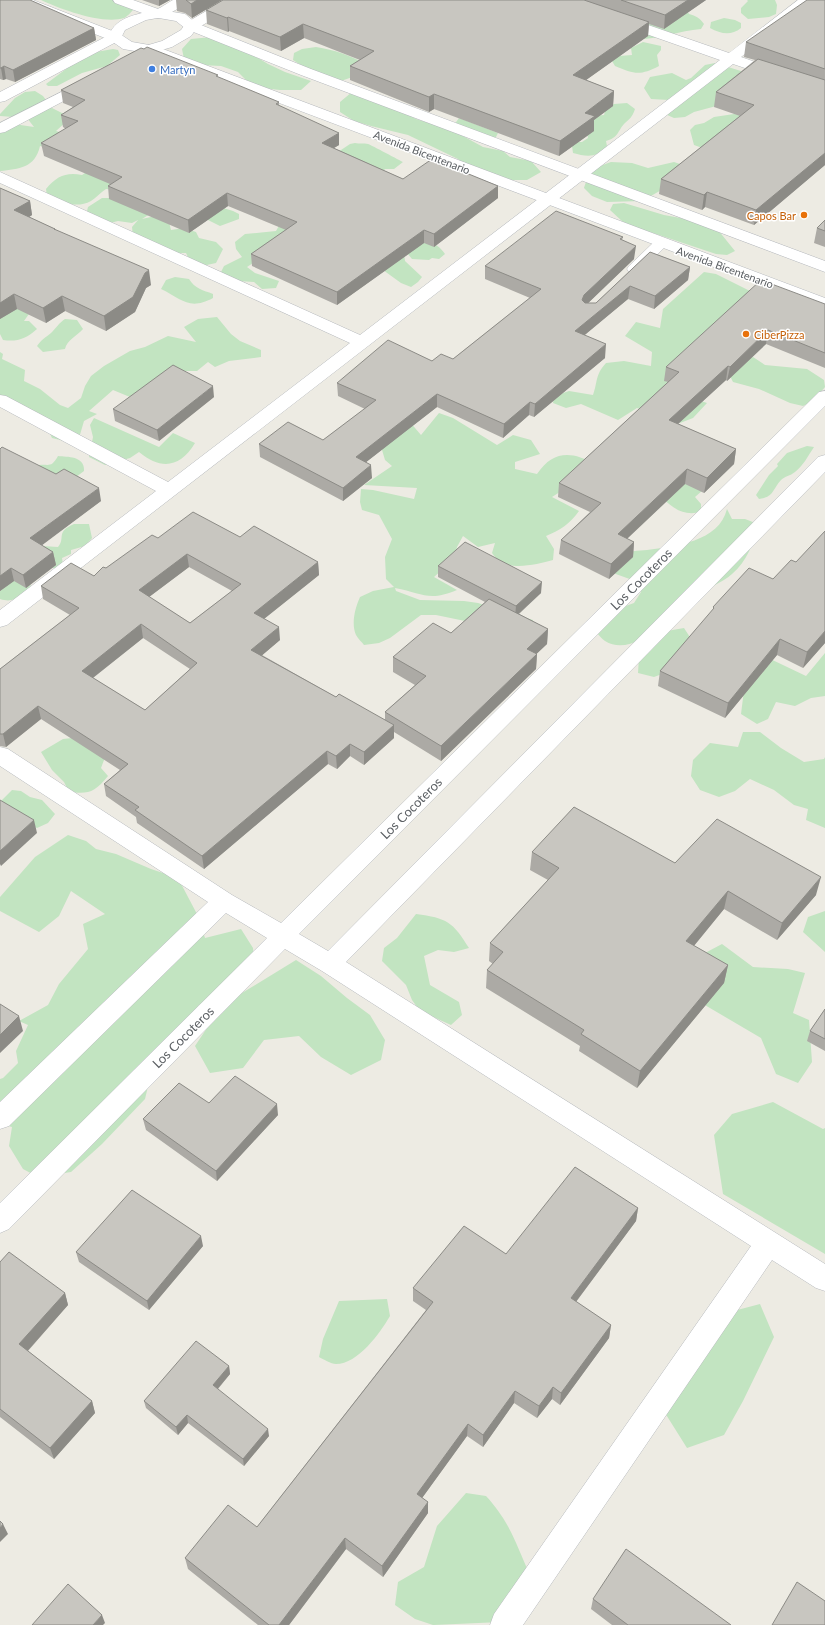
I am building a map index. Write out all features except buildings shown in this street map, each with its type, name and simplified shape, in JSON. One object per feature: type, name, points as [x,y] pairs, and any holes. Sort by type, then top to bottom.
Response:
[{"type":"street","name":"Avenida Bicentenario","points":[[21,0],[115,37],[128,46],[150,49],[546,200],[825,304]]},
{"type":"street","points":[[120,0],[158,14],[180,17],[191,26],[306,72],[581,174],[825,267]]},
{"type":"street","points":[[0,98],[115,37],[119,28],[143,16],[158,14],[183,0]]},
{"type":"street","points":[[116,67],[150,49],[167,44],[186,33],[191,26],[235,0]]},
{"type":"street","points":[[0,620],[807,0]]},
{"type":"street","points":[[606,15],[825,91]]},
{"type":"street","points":[[0,129],[102,75]]},
{"type":"street","points":[[0,178],[362,342]]},
{"type":"street","name":"Los Cocoteros","points":[[0,1221],[282,937],[825,396]]},
{"type":"street","points":[[0,400],[169,490]]},
{"type":"street","points":[[330,964],[825,461]]},
{"type":"street","points":[[0,756],[224,901],[282,937],[330,964],[825,1278]]},
{"type":"street","points":[[0,1118],[224,901]]},
{"type":"street","points":[[505,1625],[769,1243]]},
{"type":"lane","points":[[622,280],[661,242]]},
{"type":"green space","points":[[41,0],[119,0],[133,10],[128,16],[115,20],[94,18],[59,8]]},
{"type":"green space","points":[[747,0],[775,0],[777,5],[776,14],[769,17],[748,19],[741,13],[741,8],[748,1]]},
{"type":"green space","points":[[686,9],[689,14],[698,18],[704,24],[701,29],[660,37],[635,39],[623,22]]},
{"type":"green space","points":[[724,18],[741,23],[741,28],[737,31],[726,33],[718,32],[710,28],[711,22]]},
{"type":"green space","points":[[212,37],[242,48],[268,64],[285,72],[311,81],[301,90],[262,88],[247,81],[238,72],[221,66],[201,65],[184,59],[182,49],[191,39]]},
{"type":"green space","points":[[643,42],[661,46],[661,50],[657,55],[659,66],[642,73],[637,73],[615,66],[612,61],[619,56],[632,55],[631,48]]},
{"type":"green space","points":[[316,47],[342,53],[366,64],[361,74],[341,81],[304,67],[293,60],[294,53],[302,49]]},
{"type":"green space","points":[[113,49],[118,50],[120,55],[107,66],[82,73],[57,86],[48,86],[46,84],[66,69],[72,61],[90,53]]},
{"type":"green space","points":[[715,63],[754,75],[720,105],[694,112],[685,117],[674,118],[665,114],[669,100],[651,99],[644,88],[650,77],[672,73],[686,80],[691,78],[705,65]]},
{"type":"green space","points":[[35,91],[43,96],[52,108],[64,114],[67,121],[56,131],[73,136],[49,148],[40,146],[34,159],[25,166],[0,171],[0,122],[34,127],[27,118],[0,116],[0,114],[15,98],[25,92]]},
{"type":"green space","points":[[352,92],[401,111],[416,119],[452,130],[483,147],[503,151],[510,157],[531,161],[541,172],[527,180],[506,180],[470,169],[458,159],[408,135],[354,121],[340,112],[340,102]]},
{"type":"green space","points":[[627,103],[635,109],[631,118],[624,124],[616,136],[606,141],[607,146],[603,150],[592,156],[573,153],[572,146],[574,142],[582,142],[588,138],[587,132],[594,116],[604,115],[606,108],[614,104]]},
{"type":"green space","points":[[734,114],[751,116],[705,149],[694,145],[690,130],[695,125],[704,123],[714,117]]},
{"type":"green space","points":[[459,118],[498,133],[496,137],[492,139],[454,125]]},
{"type":"green space","points":[[350,144],[368,144],[403,162],[394,169],[385,169],[374,181],[338,152]]},
{"type":"green space","points":[[105,160],[116,190],[106,189],[91,201],[74,205],[47,196],[46,189],[58,178],[71,174],[82,175]]},
{"type":"green space","points":[[611,162],[632,163],[648,168],[674,162],[683,165],[672,184],[642,201],[607,202],[592,196],[584,188],[593,171]]},
{"type":"green space","points":[[102,198],[121,198],[150,214],[142,219],[160,215],[169,222],[171,230],[184,228],[196,232],[199,238],[216,242],[223,249],[216,263],[202,266],[191,263],[186,253],[172,253],[133,236],[132,227],[138,220],[132,223],[118,221],[106,224],[86,215],[88,207]]},
{"type":"green space","points":[[624,203],[664,215],[697,221],[718,230],[735,251],[727,255],[716,254],[653,233],[642,231],[623,222],[610,210],[613,204]]},
{"type":"green space","points":[[217,206],[239,214],[239,219],[220,226],[206,219]]},
{"type":"green space","points":[[267,210],[294,236],[247,267],[255,273],[279,281],[276,288],[262,289],[254,282],[238,281],[220,274],[224,266],[242,257],[236,249],[235,242],[245,234],[276,231],[280,224]]},
{"type":"green space","points":[[407,239],[429,242],[438,246],[445,254],[439,259],[412,259],[407,253]]},
{"type":"green space","points":[[404,253],[405,261],[422,277],[411,287],[401,283],[383,270]]},
{"type":"green space","points":[[704,272],[716,274],[750,291],[672,391],[707,403],[693,418],[680,423],[637,408],[618,420],[581,404],[566,408],[553,403],[554,396],[569,391],[593,395],[598,375],[606,363],[624,361],[651,366],[652,352],[625,336],[636,322],[660,328],[663,309]]},
{"type":"green space","points":[[175,277],[189,279],[197,287],[213,294],[213,298],[205,302],[192,304],[180,300],[161,289],[166,280]]},
{"type":"green space","points":[[0,298],[31,311],[24,321],[29,321],[37,329],[21,339],[13,341],[3,340],[0,334]]},
{"type":"green space","points":[[217,317],[231,334],[240,341],[261,350],[261,357],[229,361],[215,367],[208,362],[197,371],[184,371],[142,402],[113,390],[89,411],[97,414],[84,421],[79,438],[64,441],[52,438],[42,417],[0,400],[0,352],[3,354],[2,359],[25,370],[24,381],[40,389],[60,405],[68,408],[81,398],[85,386],[91,376],[104,366],[130,351],[145,347],[168,336],[196,342],[184,327],[198,319]]},
{"type":"green space","points":[[65,319],[77,320],[83,329],[70,341],[65,349],[43,352],[37,346]]},
{"type":"green space","points":[[753,357],[765,365],[807,369],[824,380],[825,387],[813,401],[803,406],[790,403],[759,389],[733,382],[727,370]]},
{"type":"green space","points":[[439,413],[453,418],[497,445],[513,435],[531,440],[540,454],[515,462],[515,469],[537,474],[550,460],[563,455],[571,455],[595,464],[577,481],[552,497],[579,511],[572,520],[546,536],[554,549],[553,560],[527,566],[513,566],[500,561],[495,557],[492,553],[495,543],[478,547],[463,536],[457,547],[455,558],[434,577],[457,590],[447,594],[432,596],[395,588],[396,591],[420,600],[464,601],[478,603],[533,620],[533,630],[465,621],[436,615],[421,615],[390,638],[379,643],[364,645],[356,635],[354,626],[355,611],[360,597],[373,591],[394,587],[386,579],[385,557],[392,539],[379,515],[362,510],[360,502],[361,489],[373,490],[414,499],[417,488],[364,485],[392,466],[385,460],[380,443],[409,421],[421,435]]},
{"type":"green space","points":[[94,418],[159,447],[173,433],[195,443],[183,457],[170,464],[155,462],[139,452],[130,458],[105,465],[89,457],[93,437],[90,425]]},
{"type":"green space","points":[[807,446],[814,447],[798,470],[781,480],[768,497],[759,499],[756,495],[769,475],[778,466],[777,464],[787,453]]},
{"type":"green space","points":[[58,456],[71,457],[79,460],[84,466],[84,471],[72,480],[25,474],[39,465],[52,464]]},
{"type":"green space","points":[[678,479],[703,490],[695,497],[701,504],[701,512],[684,512],[670,505],[661,497]]},
{"type":"green space","points":[[727,509],[732,519],[745,519],[758,524],[749,551],[737,569],[724,580],[698,595],[667,622],[642,639],[629,644],[617,645],[605,641],[596,632],[620,608],[634,603],[641,592],[638,582],[613,573],[621,557],[630,552],[683,544],[706,535],[715,529],[722,520]]},
{"type":"green space","points":[[74,524],[89,524],[92,538],[85,546],[71,550],[71,554],[62,558],[63,565],[58,568],[51,568],[42,546],[58,547],[63,532]]},
{"type":"green space","points":[[9,575],[31,585],[18,598],[10,600],[0,599],[0,581]]},
{"type":"green space","points":[[684,628],[697,648],[681,667],[654,677],[638,673],[639,657],[667,631]]},
{"type":"green space","points":[[716,633],[806,676],[825,653],[825,696],[811,698],[795,706],[776,702],[768,719],[757,724],[741,714],[745,682]]},
{"type":"green space","points":[[743,732],[760,732],[781,748],[804,762],[824,759],[825,757],[825,828],[806,820],[808,809],[794,805],[774,790],[750,779],[735,791],[719,797],[700,790],[691,776],[693,760],[710,743],[738,747]]},
{"type":"green space","points":[[91,736],[107,752],[101,768],[108,776],[99,786],[91,791],[82,793],[69,792],[64,782],[52,770],[41,752],[63,739]]},
{"type":"green space","points":[[12,790],[21,791],[30,797],[42,800],[55,814],[48,823],[37,828],[19,819],[0,802]]},
{"type":"green space","points":[[68,835],[86,841],[96,849],[116,854],[151,869],[178,878],[198,916],[205,938],[241,929],[253,948],[254,959],[216,995],[199,1005],[181,1029],[155,1057],[145,1099],[102,1144],[71,1172],[38,1177],[23,1169],[9,1146],[12,1127],[0,1124],[0,1079],[3,1078],[18,1063],[16,1051],[28,1025],[19,1021],[48,1005],[59,984],[88,949],[83,924],[105,914],[71,891],[59,916],[39,932],[0,911],[0,897],[35,857]]},
{"type":"green space","points":[[825,911],[825,952],[803,932],[808,917]]},
{"type":"green space","points":[[416,914],[435,917],[448,923],[458,932],[469,948],[454,952],[438,950],[424,956],[430,985],[459,1002],[462,1015],[451,1025],[420,1011],[412,1000],[406,985],[382,961],[384,948],[397,938]]},
{"type":"green space","points":[[722,944],[753,967],[788,969],[805,973],[793,1013],[809,1020],[812,1062],[798,1083],[776,1074],[761,1038],[698,1001],[688,962]]},
{"type":"green space","points":[[296,960],[321,976],[370,1015],[385,1040],[381,1060],[351,1075],[321,1057],[299,1036],[264,1040],[243,1068],[210,1073],[195,1046],[213,1019],[237,996]]},
{"type":"green space","points":[[773,1102],[823,1129],[825,1128],[825,1254],[723,1194],[714,1135],[732,1114]]},
{"type":"green space","points":[[387,1299],[390,1316],[374,1339],[360,1353],[344,1363],[336,1364],[319,1357],[323,1339],[339,1301]]},
{"type":"green space","points":[[760,1304],[774,1337],[743,1401],[724,1435],[687,1448],[665,1413],[726,1313]]},
{"type":"green space","points":[[466,1493],[486,1496],[494,1506],[507,1524],[530,1575],[501,1622],[433,1625],[415,1619],[395,1605],[398,1582],[424,1567],[437,1526]]},
{"type":"place","name":"Martyn","points":[[152,69]]},
{"type":"place","name":"Capos Bar","points":[[804,215]]},
{"type":"place","name":"CiberPizza","points":[[746,334]]}]
